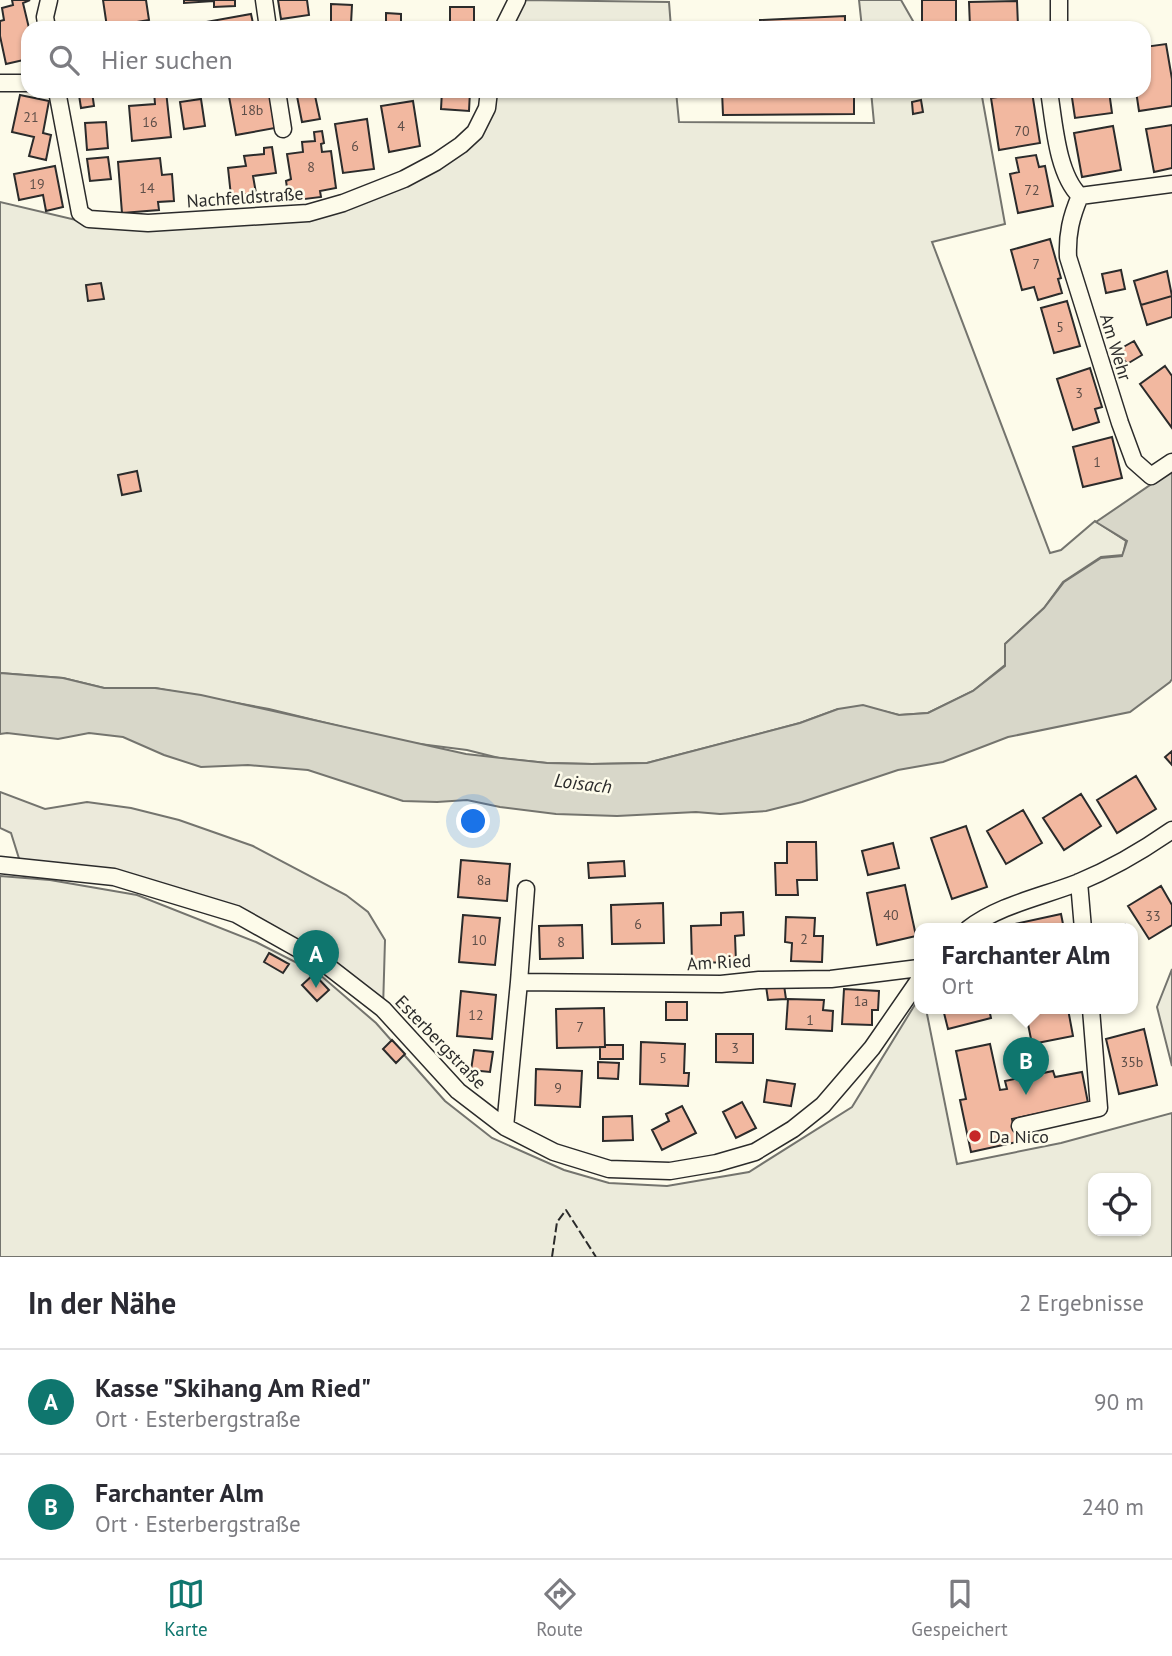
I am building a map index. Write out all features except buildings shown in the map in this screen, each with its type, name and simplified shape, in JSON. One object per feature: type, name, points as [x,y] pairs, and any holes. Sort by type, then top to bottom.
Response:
[{"type":"street","points":[[46,21],[49,0]]},
{"type":"street","points":[[264,0],[267,21]]},
{"type":"street","points":[[506,21],[517,0]]},
{"type":"street","points":[[1059,0],[1059,21]]},
{"type":"street","points":[[0,83],[21,83]]},
{"type":"street","name":"Nachfeldstraße","points":[[58,98],[80,213],[89,219],[148,223],[308,213],[343,203],[404,179],[461,145],[475,132],[487,108],[488,98]]},
{"type":"street","points":[[278,98],[283,129]]},
{"type":"street","points":[[1050,98],[1064,169],[1073,189],[1080,197],[1172,184]]},
{"type":"street","name":"Am Wehr","points":[[1080,197],[1068,234],[1068,257],[1119,423],[1134,461],[1151,476],[1172,462]]},
{"type":"street","points":[[979,923],[1002,910],[1079,882],[1121,863],[1172,830]]},
{"type":"street","name":"Esterbergstraße","points":[[0,865],[114,877],[236,914],[325,964],[383,1009],[458,1091],[505,1127],[554,1152],[609,1169],[670,1171],[717,1163],[755,1152],[793,1129],[823,1105],[872,1048],[914,988]]},
{"type":"street","points":[[1079,882],[1082,923]]},
{"type":"street","points":[[505,1127],[526,889]]},
{"type":"street","name":"Am Ried","points":[[519,982],[721,984],[759,980],[831,979],[914,969]]},
{"type":"street","points":[[1020,1126],[1099,1108],[1091,1014]]},
{"type":"shaded area","points":[[524,0],[669,2],[670,21],[514,21]]},
{"type":"shaded area","points":[[859,0],[901,0],[913,21],[861,21]]},
{"type":"shaded area","points":[[489,98],[677,98],[679,122],[874,123],[872,98],[982,98],[1005,224],[932,242],[1050,553],[1061,550],[1095,521],[1126,541],[1123,555],[1101,557],[1063,582],[1044,608],[1005,644],[1005,665],[973,691],[928,713],[899,715],[883,711],[838,709],[800,723],[647,763],[547,763],[499,758],[467,750],[404,742],[269,709],[155,688],[104,688],[63,678],[0,673],[0,202],[76,220],[310,218],[460,150]]},
{"type":"shaded area","points":[[0,792],[45,809],[87,802],[131,808],[179,820],[253,846],[346,895],[368,912],[385,940],[383,1009],[236,914],[114,877],[22,868],[11,833],[0,828]]},
{"type":"shaded area","points":[[0,876],[50,880],[137,895],[256,942],[319,974],[376,1023],[445,1101],[492,1138],[564,1170],[609,1183],[667,1186],[749,1172],[852,1107],[914,1006],[914,1014],[927,1014],[957,1164],[1061,1143],[1172,1113],[1172,1257],[0,1257]]},
{"type":"shaded area","points":[[1172,969],[1172,1066],[1157,1007]]},
{"type":"water","name":"Loisach","points":[[1172,470],[1170,682],[1130,712],[1008,737],[943,762],[898,770],[766,811],[617,816],[556,814],[467,800],[403,801],[308,770],[248,765],[201,767],[123,737],[89,733],[58,739],[0,734],[0,673],[63,678],[104,688],[155,688],[201,695],[466,754],[547,763],[647,763],[800,723],[838,709],[863,705],[899,715],[928,713],[973,691],[1005,666],[1005,644],[1044,608],[1064,582],[1101,558],[1122,556],[1127,541],[1096,522]]},
{"type":"fence","points":[[552,1257],[557,1222],[566,1210],[596,1257]]},
{"type":"place","name":"Kasse \"Skihang Am Ried\"","points":[[316,988]]},
{"type":"place","name":"Farchanter Alm","points":[[1026,1095]]},
{"type":"place","name":"Da Nico","points":[[975,1136]]}]
